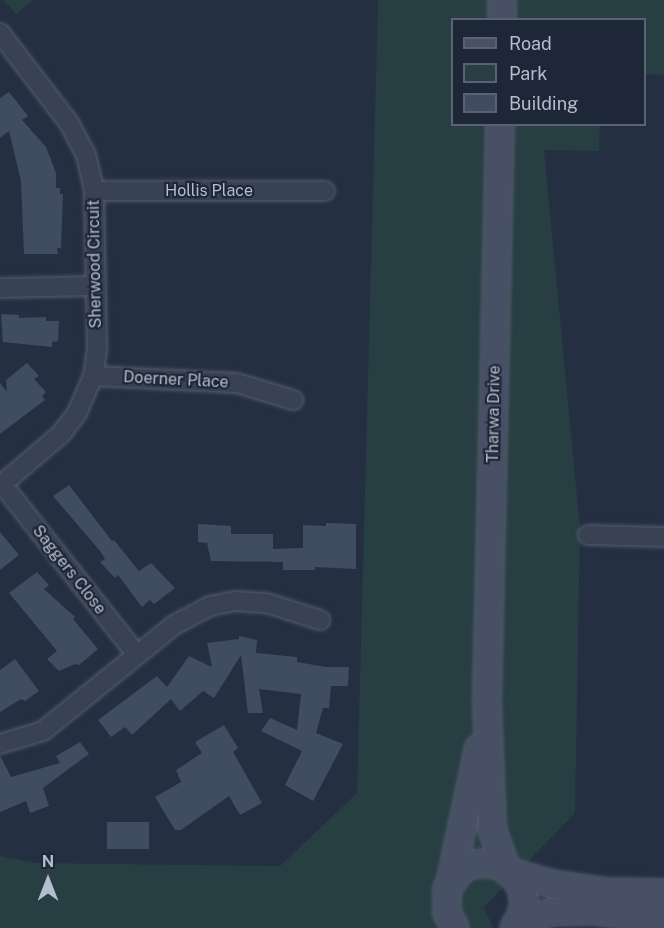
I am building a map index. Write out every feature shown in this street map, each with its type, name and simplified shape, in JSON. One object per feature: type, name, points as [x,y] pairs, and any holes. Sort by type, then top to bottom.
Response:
[{"type":"main road","points":[[502,0],[502,18]]},
{"type":"main road","name":"Tharwa Drive","points":[[500,126],[487,703],[493,835],[508,872],[521,887],[524,901],[516,926]]},
{"type":"main road","name":"Tharwa Drive","points":[[455,928],[447,913],[445,901],[487,703]]},
{"type":"main road","points":[[450,884],[462,869],[473,864],[488,863],[508,872],[556,885],[607,892],[664,893]]},
{"type":"main road","points":[[516,926],[554,912],[591,911],[664,918]]},
{"type":"street","name":"Sherwood Circuit","points":[[0,33],[69,123],[86,154],[94,191],[97,349],[93,376],[77,413],[61,434],[1,485]]},
{"type":"street","name":"Hollis Place","points":[[94,191],[325,191]]},
{"type":"street","points":[[0,288],[96,286]]},
{"type":"street","name":"Doerner Place","points":[[93,376],[237,383],[293,400]]},
{"type":"street","name":"Saggers Close","points":[[1,485],[137,655]]},
{"type":"street","points":[[588,535],[664,537]]},
{"type":"street","points":[[0,744],[43,731],[174,625],[210,606],[236,601],[267,603],[320,620]]},
{"type":"green space","points":[[3,0],[33,0],[16,14]]},
{"type":"green space","points":[[378,0],[664,0],[664,75],[646,74],[646,18],[451,18],[451,126],[600,126],[599,151],[544,150],[580,528],[575,813],[484,907],[493,928],[0,928],[0,856],[36,863],[280,866],[357,793]]},
{"type":"building","points":[[9,92],[28,116],[22,120],[46,147],[56,173],[56,188],[60,188],[60,194],[63,194],[61,248],[57,248],[58,254],[24,254],[21,181],[9,131],[0,138],[0,98]]},
{"type":"building","points":[[1,314],[19,315],[19,318],[46,317],[46,321],[59,321],[58,341],[52,342],[52,347],[3,342]]},
{"type":"building","points":[[27,363],[39,376],[34,379],[46,392],[42,396],[45,400],[0,434],[0,383],[7,392],[6,380]]},
{"type":"building","points":[[69,485],[112,541],[114,540],[139,571],[151,563],[175,588],[154,604],[150,600],[142,607],[118,575],[115,578],[100,562],[105,559],[100,551],[53,496]]},
{"type":"building","points":[[326,523],[356,524],[356,569],[315,567],[315,570],[283,570],[283,562],[211,561],[207,543],[198,542],[198,524],[231,526],[231,534],[273,534],[273,549],[303,548],[303,525],[326,526]]},
{"type":"building","points":[[0,532],[19,555],[0,570]]},
{"type":"building","points":[[37,572],[49,585],[44,589],[75,617],[73,619],[98,649],[79,665],[75,664],[59,671],[47,659],[57,651],[9,593]]},
{"type":"building","points":[[239,636],[257,640],[256,653],[297,657],[297,662],[326,667],[349,667],[348,686],[331,686],[329,708],[323,708],[316,733],[343,744],[313,801],[285,785],[302,751],[261,731],[270,718],[297,730],[301,694],[259,689],[263,713],[248,713],[241,655],[214,698],[203,691],[180,711],[171,699],[132,735],[125,727],[111,737],[98,720],[157,676],[167,687],[189,656],[212,667],[207,643],[239,639]]},
{"type":"building","points":[[15,659],[39,691],[25,701],[21,699],[0,712],[0,670]]},
{"type":"building","points":[[224,725],[238,748],[233,752],[262,803],[240,815],[229,796],[181,830],[175,830],[155,797],[181,782],[176,770],[202,753],[195,742]]},
{"type":"building","points":[[80,742],[89,754],[43,788],[49,806],[30,813],[26,801],[0,812],[0,755],[11,777],[60,763],[56,756]]},
{"type":"building","points":[[107,822],[149,822],[149,849],[107,849]]}]
